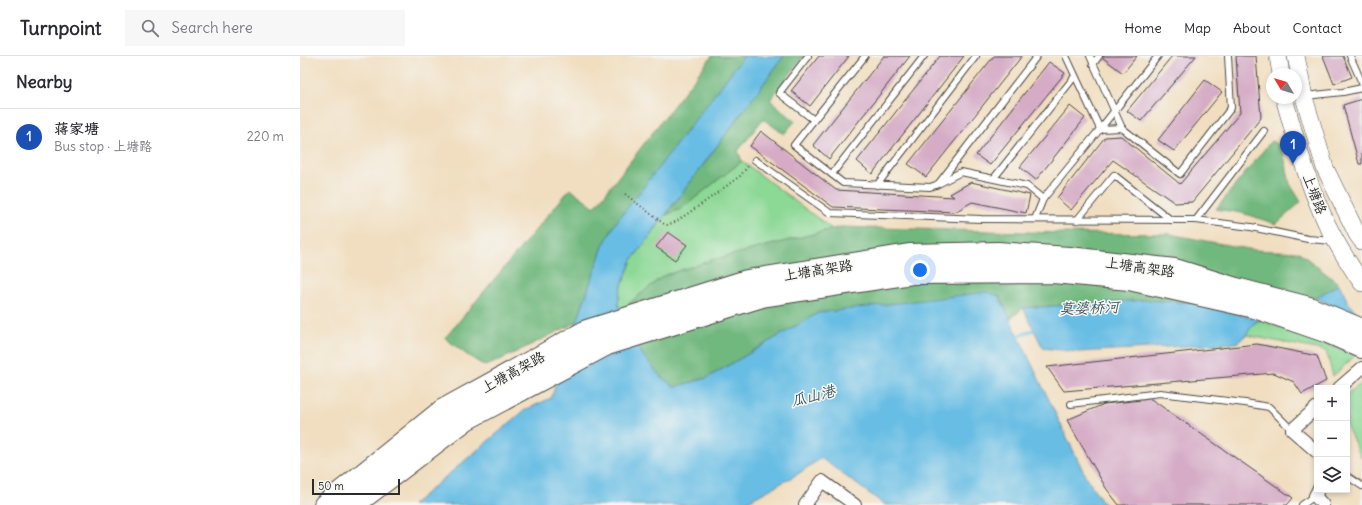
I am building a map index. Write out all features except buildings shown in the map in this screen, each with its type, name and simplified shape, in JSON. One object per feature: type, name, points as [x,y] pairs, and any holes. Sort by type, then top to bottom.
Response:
[{"type":"highway","name":"上塘高架路","points":[[325,505],[442,411],[587,331],[754,280],[909,255],[998,253],[1069,258],[1174,270],[1309,308],[1362,330]]},
{"type":"highway","name":"上塘高架路","points":[[353,505],[466,419],[607,344],[762,296],[913,273],[1053,272],[1130,279],[1248,305],[1328,332],[1362,347]]},
{"type":"main road","points":[[1278,56],[1279,68]]},
{"type":"main road","name":"上塘路","points":[[1296,56],[1304,97],[1325,168],[1357,234],[1362,241]]},
{"type":"main road","name":"上塘路","points":[[1286,104],[1300,155],[1321,212],[1349,264],[1362,283]]},
{"type":"street","points":[[1342,385],[1362,368]]},
{"type":"street","points":[[1314,410],[1292,430],[1314,449]]},
{"type":"street","points":[[805,505],[822,481],[855,505]]},
{"type":"lane","points":[[808,56],[779,93],[814,120]]},
{"type":"lane","points":[[865,56],[794,145],[843,183],[930,187],[961,172],[1027,186],[1043,199]]},
{"type":"lane","points":[[832,174],[924,56]]},
{"type":"lane","points":[[877,185],[976,56]]},
{"type":"lane","points":[[936,185],[1037,56]]},
{"type":"lane","points":[[1066,56],[1100,129]]},
{"type":"lane","points":[[1090,56],[1122,128],[1180,174],[1231,108],[1228,56]]},
{"type":"lane","points":[[1094,64],[1100,56]]},
{"type":"lane","points":[[1035,219],[1043,199],[1158,56]]},
{"type":"lane","points":[[1350,56],[1362,83]]},
{"type":"lane","points":[[994,178],[1075,76]]},
{"type":"lane","points":[[1304,97],[1362,88]]},
{"type":"lane","points":[[1100,129],[1122,128]]},
{"type":"lane","points":[[1196,220],[1264,131]]},
{"type":"lane","points":[[755,160],[830,213],[1077,220],[1196,220],[1251,227],[1308,239],[1337,242]]},
{"type":"lane","points":[[1077,220],[1114,175],[1172,220]]},
{"type":"lane","points":[[1071,404],[1160,393],[1245,403],[1269,407],[1292,430]]},
{"type":"lane","points":[[1350,478],[1362,486]]},
{"type":"lane","points":[[1302,505],[1318,497]]},
{"type":"path","points":[[625,194],[664,224],[668,225],[677,221],[740,176],[753,160],[755,160]]},
{"type":"green space","points":[[712,56],[745,56],[615,224],[603,246],[577,322],[485,366],[467,355],[445,338],[570,189],[595,207]]},
{"type":"green space","points":[[784,56],[804,56],[770,100],[795,121],[784,134],[763,119],[738,151],[742,161],[681,209],[666,215]]},
{"type":"green space","points":[[1271,141],[1280,145],[1284,155],[1290,184],[1301,202],[1276,224],[1242,213],[1216,209]]},
{"type":"green space","points":[[742,161],[832,229],[712,260],[663,276],[621,310],[618,304],[620,290],[632,260],[666,215],[681,209]]},
{"type":"green space","points":[[841,227],[1060,233],[1169,234],[1254,250],[1299,252],[1339,284],[1315,298],[1196,303],[1147,300],[1023,308],[1010,319],[999,296],[818,313],[707,378],[674,387],[660,376],[642,354],[621,310],[663,276],[712,260]]},
{"type":"green space","points":[[1260,320],[1356,355],[1333,376],[1326,351],[1246,335],[1254,323]]},
{"type":"green space","points":[[1362,383],[1362,459],[1350,433],[1350,392]]},
{"type":"water","name":"瓜山港","points":[[744,56],[784,56],[632,260],[620,290],[618,304],[642,354],[660,376],[674,387],[707,378],[818,313],[987,292],[999,296],[1087,479],[1105,505],[885,505],[821,458],[798,474],[741,505],[412,505],[525,410],[551,398],[603,246],[615,224]]},
{"type":"water","points":[[1339,284],[1348,302],[1361,318],[1315,298]]},
{"type":"water","points":[[1147,300],[1196,303],[1260,320],[1254,323],[1246,335],[1237,343],[1078,352],[1043,348],[1023,308]]},
{"type":"waterway","name":"莫婆桥河","points":[[1014,338],[1038,328]]},
{"type":"place","name":"蒋家塘","points":[[1293,164]]}]
